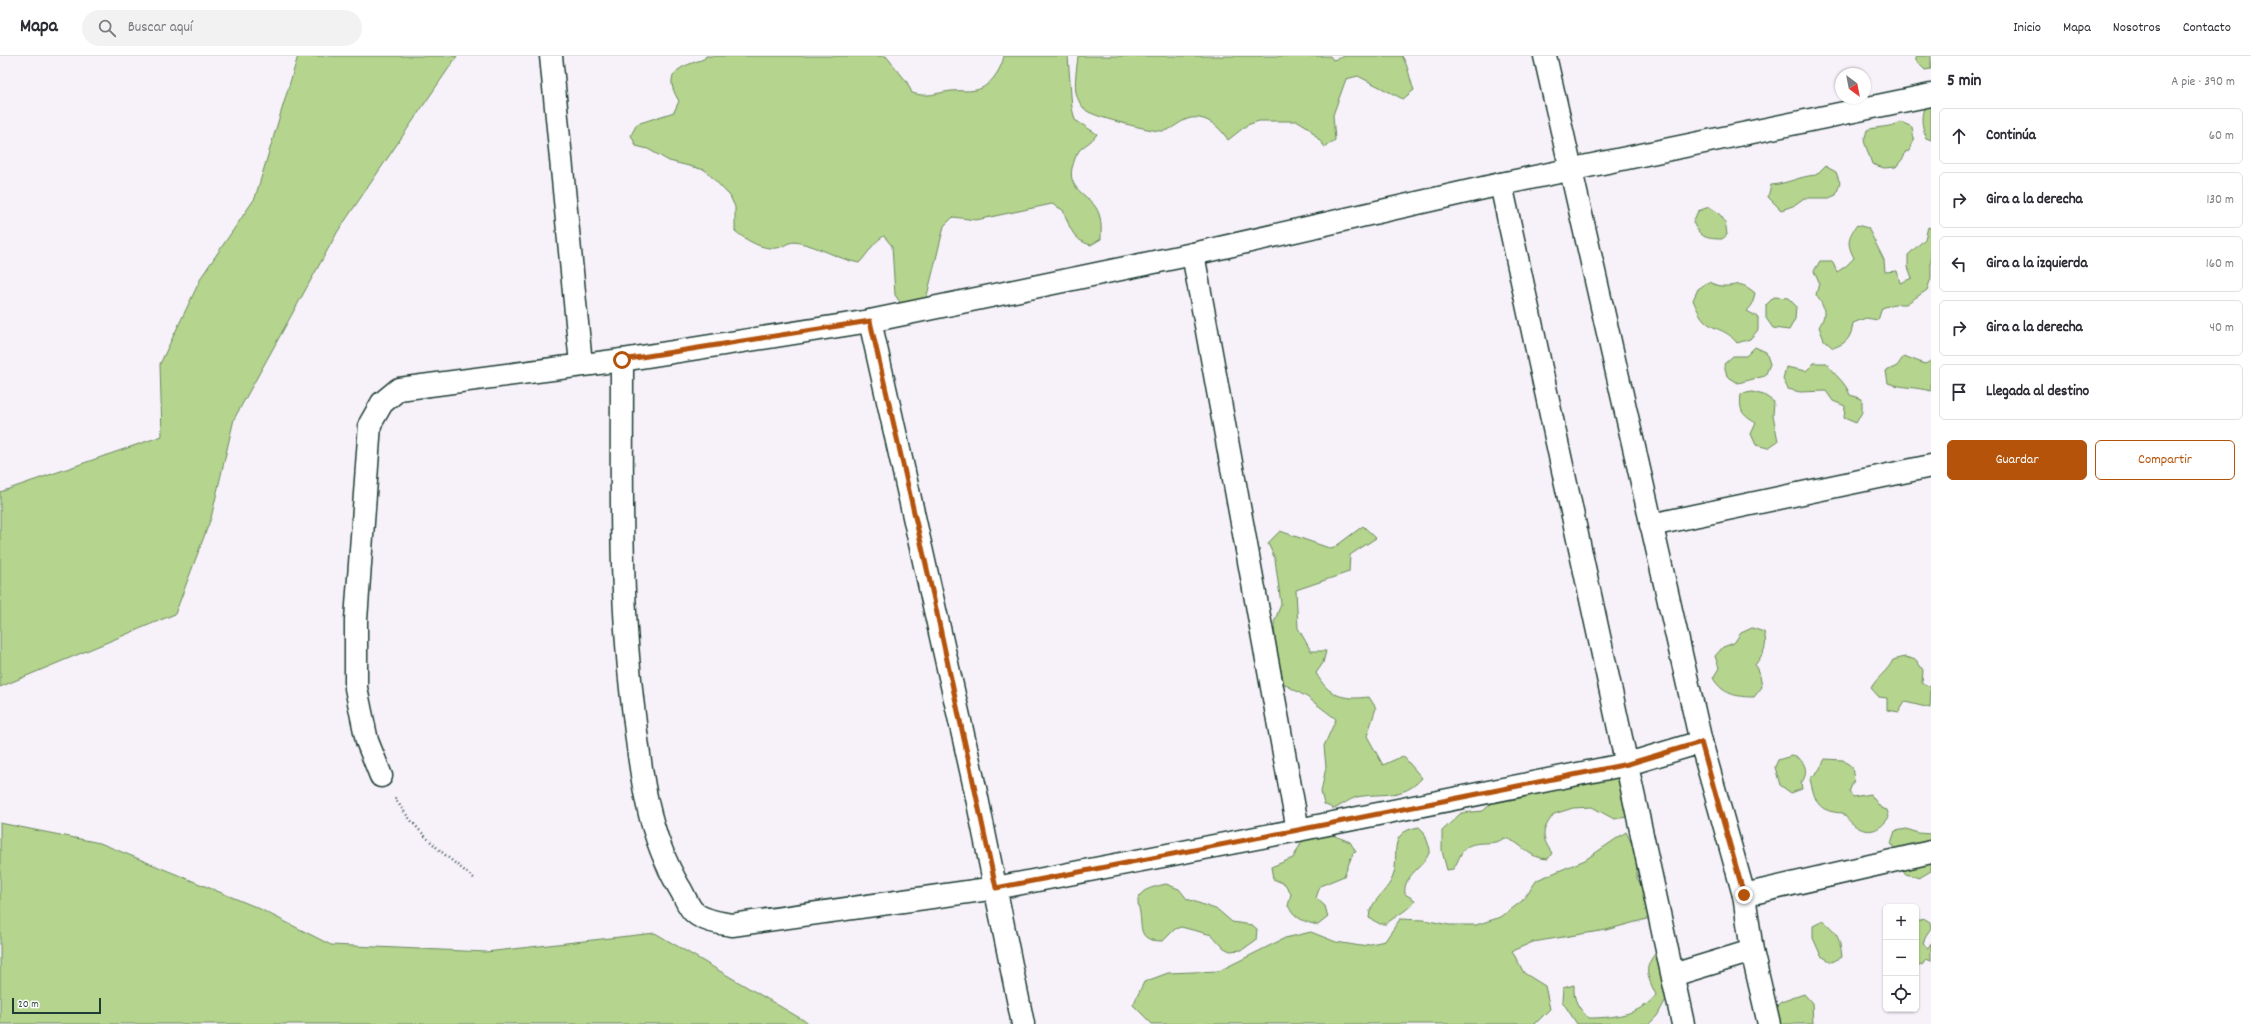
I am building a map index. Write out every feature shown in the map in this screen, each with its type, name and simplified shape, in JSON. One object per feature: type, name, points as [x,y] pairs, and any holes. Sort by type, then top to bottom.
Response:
[{"type":"street","points":[[551,56],[581,364]]},
{"type":"street","points":[[1545,56],[1701,742],[1744,895],[1752,951],[1769,1024]]},
{"type":"street","points":[[381,776],[367,741],[356,688],[356,620],[370,424],[382,403],[399,389],[581,364],[622,360],[870,321],[1193,254],[1501,184],[1931,95]]},
{"type":"street","points":[[1501,184],[1628,764],[1683,1024]]},
{"type":"street","points":[[1193,254],[1298,830]]},
{"type":"street","points":[[870,321],[933,595],[996,888],[1023,1024]]},
{"type":"street","points":[[622,360],[622,592],[630,685],[641,778],[651,822],[666,863],[694,913],[712,920],[732,925],[996,888],[1298,830],[1628,764],[1701,742]]},
{"type":"street","points":[[1651,525],[1931,466]]},
{"type":"street","points":[[1744,895],[1931,852]]},
{"type":"street","points":[[1673,975],[1752,951]]},
{"type":"path","points":[[381,776],[408,820],[445,855],[475,879]]},
{"type":"green space","points":[[298,56],[457,56],[338,231],[234,419],[211,518],[175,614],[0,687],[0,492],[162,436],[160,364],[202,276],[255,198]]},
{"type":"green space","points":[[706,56],[886,56],[907,82],[912,93],[927,95],[951,91],[973,91],[981,88],[990,82],[998,72],[1004,56],[1068,56],[1072,108],[1075,120],[1097,134],[1078,153],[1072,168],[1071,176],[1073,183],[1092,202],[1099,214],[1101,239],[1091,245],[1080,240],[1072,232],[1063,210],[1052,204],[976,220],[953,217],[944,226],[923,312],[902,305],[895,295],[892,246],[884,236],[873,245],[859,263],[844,259],[815,247],[796,242],[777,248],[754,244],[735,231],[735,207],[730,196],[705,170],[669,161],[648,149],[636,146],[631,135],[637,124],[674,112],[679,101],[672,83],[673,77],[681,68],[704,59]]},
{"type":"green space","points":[[1078,56],[1330,56],[1333,60],[1346,56],[1402,56],[1414,90],[1403,99],[1358,76],[1346,79],[1333,115],[1335,140],[1325,147],[1309,128],[1298,121],[1259,121],[1247,125],[1228,140],[1215,125],[1204,119],[1191,118],[1172,128],[1157,131],[1092,114],[1083,108],[1077,96],[1076,79]]},
{"type":"green space","points":[[1916,56],[1931,56],[1931,69],[1925,70],[1916,61]]},
{"type":"green space","points":[[1931,101],[1931,140],[1926,138],[1922,119],[1923,111],[1927,102]]},
{"type":"green space","points":[[1901,122],[1912,127],[1914,140],[1909,151],[1905,152],[1904,157],[1896,167],[1884,168],[1872,164],[1864,141],[1867,130]]},
{"type":"green space","points":[[1825,166],[1836,172],[1840,183],[1836,195],[1829,198],[1804,198],[1793,206],[1781,210],[1768,197],[1771,185],[1816,175]]},
{"type":"green space","points":[[1709,207],[1720,215],[1726,225],[1727,235],[1722,239],[1707,238],[1698,231],[1693,222],[1698,211]]},
{"type":"green space","points":[[1857,225],[1868,228],[1884,260],[1885,272],[1897,271],[1900,283],[1912,278],[1908,267],[1908,255],[1925,239],[1928,227],[1931,228],[1931,278],[1927,290],[1906,304],[1894,304],[1882,308],[1878,320],[1866,318],[1853,323],[1848,339],[1842,344],[1833,348],[1824,340],[1819,327],[1822,322],[1824,311],[1816,295],[1819,283],[1814,271],[1820,261],[1832,261],[1837,272],[1854,258],[1850,249],[1849,241],[1851,234]]},
{"type":"green space","points":[[1709,282],[1720,286],[1742,285],[1755,293],[1752,305],[1747,311],[1758,317],[1758,330],[1750,339],[1737,343],[1725,332],[1706,322],[1698,312],[1693,300],[1698,289]]},
{"type":"green space","points":[[1774,297],[1788,298],[1796,306],[1795,319],[1789,330],[1773,328],[1766,318],[1766,305]]},
{"type":"green space","points":[[1755,347],[1766,352],[1770,364],[1765,376],[1738,383],[1727,376],[1724,364],[1733,356],[1746,356]]},
{"type":"green space","points":[[1904,356],[1925,364],[1931,361],[1931,391],[1888,383],[1886,371],[1897,366]]},
{"type":"green space","points":[[1814,363],[1826,363],[1848,390],[1850,395],[1862,399],[1862,412],[1856,423],[1844,418],[1845,406],[1833,401],[1826,391],[1800,392],[1788,389],[1783,379],[1786,367],[1806,371]]},
{"type":"green space","points":[[1752,392],[1764,395],[1774,402],[1773,415],[1778,441],[1768,448],[1756,445],[1751,434],[1756,423],[1747,417],[1741,409],[1741,394]]},
{"type":"green space","points":[[1363,526],[1376,538],[1350,555],[1349,572],[1296,590],[1298,628],[1311,651],[1326,651],[1323,663],[1316,673],[1326,687],[1332,692],[1344,697],[1369,697],[1376,708],[1367,736],[1383,765],[1403,756],[1422,778],[1407,790],[1392,794],[1357,797],[1334,809],[1324,804],[1321,792],[1326,767],[1324,746],[1336,719],[1307,697],[1284,684],[1276,648],[1274,623],[1281,604],[1275,559],[1268,543],[1280,531],[1332,549]]},
{"type":"green space","points":[[1752,628],[1764,632],[1766,641],[1761,657],[1755,665],[1760,676],[1762,687],[1754,697],[1730,694],[1721,688],[1713,678],[1719,668],[1715,656],[1723,647],[1734,643],[1741,633]]},
{"type":"green space","points":[[1905,657],[1916,660],[1923,670],[1922,683],[1931,687],[1930,708],[1905,702],[1899,712],[1887,710],[1887,698],[1879,697],[1871,688],[1893,660]]},
{"type":"green space","points":[[1791,756],[1800,759],[1803,762],[1805,766],[1805,775],[1801,783],[1802,789],[1791,793],[1780,785],[1775,767],[1778,760]]},
{"type":"green space","points":[[1825,759],[1843,760],[1852,767],[1854,780],[1849,792],[1853,797],[1870,794],[1881,808],[1887,810],[1889,817],[1884,824],[1872,830],[1866,830],[1854,825],[1843,813],[1822,808],[1816,799],[1810,779],[1819,770]]},
{"type":"green space","points":[[1612,776],[1622,783],[1634,816],[1614,819],[1592,807],[1573,808],[1554,814],[1547,825],[1544,838],[1552,853],[1548,859],[1535,856],[1516,843],[1504,838],[1499,841],[1471,845],[1462,852],[1453,869],[1447,870],[1442,851],[1442,831],[1461,813],[1483,811],[1494,801],[1526,794],[1538,794],[1549,789]]},
{"type":"green space","points":[[0,823],[100,843],[256,907],[331,945],[486,952],[655,933],[810,1024],[0,1024]]},
{"type":"green space","points":[[1419,827],[1424,832],[1430,849],[1424,861],[1407,881],[1405,887],[1405,894],[1415,900],[1386,924],[1380,924],[1369,918],[1370,911],[1374,903],[1391,881],[1394,872],[1397,841],[1401,835],[1408,830]]},
{"type":"green space","points":[[1907,829],[1918,833],[1931,834],[1931,871],[1919,878],[1906,874],[1896,866],[1897,854],[1891,843],[1895,831]]},
{"type":"green space","points":[[1626,832],[1637,854],[1637,879],[1654,896],[1654,917],[1606,930],[1533,942],[1512,951],[1524,973],[1545,986],[1550,1009],[1535,1024],[1152,1024],[1133,1005],[1144,982],[1168,973],[1219,971],[1285,938],[1311,932],[1336,942],[1361,946],[1385,941],[1400,919],[1424,920],[1449,925],[1476,925],[1501,917],[1522,901],[1537,880],[1585,860]]},
{"type":"green space","points":[[1328,833],[1350,842],[1356,852],[1353,853],[1344,876],[1320,886],[1316,898],[1325,906],[1328,917],[1318,925],[1309,923],[1294,914],[1288,906],[1291,894],[1285,884],[1273,879],[1271,867],[1293,858],[1305,836]]},
{"type":"green space","points":[[1166,884],[1179,889],[1187,899],[1218,910],[1232,922],[1252,925],[1257,929],[1256,940],[1242,950],[1230,951],[1224,948],[1212,935],[1181,927],[1175,929],[1163,941],[1155,941],[1146,937],[1142,930],[1138,899],[1142,893],[1148,889]]},
{"type":"green space","points":[[1925,919],[1930,922],[1931,928],[1925,937],[1923,944],[1928,948],[1931,943],[1931,961],[1926,959],[1923,964],[1919,966],[1919,940],[1919,920]]},
{"type":"green space","points":[[1823,921],[1835,933],[1840,946],[1842,957],[1832,962],[1821,956],[1813,938],[1813,926]]},
{"type":"green space","points":[[1658,950],[1670,992],[1657,1016],[1649,1024],[1577,1024],[1562,1001],[1563,988],[1574,985],[1575,999],[1581,1010],[1588,1018],[1616,1016],[1634,1011],[1650,1002],[1656,995],[1648,977],[1648,967]]},
{"type":"green space","points":[[1804,994],[1812,1003],[1813,1024],[1772,1024],[1772,1010],[1781,1002]]},
{"type":"route","points":[[622,360],[870,321],[933,595],[996,888],[1298,830],[1628,764],[1701,742],[1744,895]]}]
